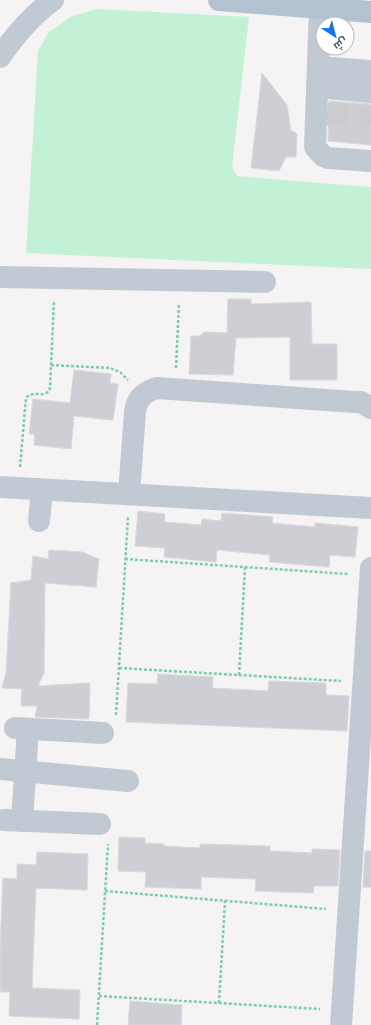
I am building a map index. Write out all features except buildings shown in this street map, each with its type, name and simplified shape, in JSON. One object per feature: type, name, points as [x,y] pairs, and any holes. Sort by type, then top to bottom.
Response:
[{"type":"main road","points":[[218,0],[371,12]]},
{"type":"street","points":[[0,57],[12,39],[27,22],[53,0]]},
{"type":"street","points":[[320,8],[317,77],[322,112],[314,140],[315,147],[319,153],[328,158],[371,161]]},
{"type":"street","points":[[317,77],[371,71]]},
{"type":"street","points":[[317,77],[371,92]]},
{"type":"street","points":[[0,277],[265,282]]},
{"type":"street","points":[[129,494],[136,403],[148,390],[157,388],[361,402],[371,408]]},
{"type":"street","points":[[9,488],[371,508]]},
{"type":"street","points":[[38,521],[42,490]]},
{"type":"street","points":[[342,1018],[371,568]]},
{"type":"street","points":[[100,824],[13,821],[25,772],[21,729],[102,732]]},
{"type":"street","points":[[0,769],[128,782]]},
{"type":"path","points":[[9,488],[26,398],[32,394],[46,394],[50,388],[55,278]]},
{"type":"path","points":[[174,389],[180,280]]},
{"type":"path","points":[[52,365],[110,368],[125,375],[141,396]]},
{"type":"path","points":[[125,559],[370,576]]},
{"type":"path","points":[[239,675],[245,567]]},
{"type":"path","points":[[118,668],[364,682]]},
{"type":"path","points":[[105,891],[349,910]]},
{"type":"path","points":[[219,1002],[225,901]]},
{"type":"path","points":[[99,996],[219,1002],[342,1018]]},
{"type":"green space","points":[[97,9],[249,17],[232,167],[237,176],[371,187],[371,269],[26,253],[38,51],[48,33],[72,16]]},
{"type":"tunnel","points":[[327,114],[371,117]]}]
